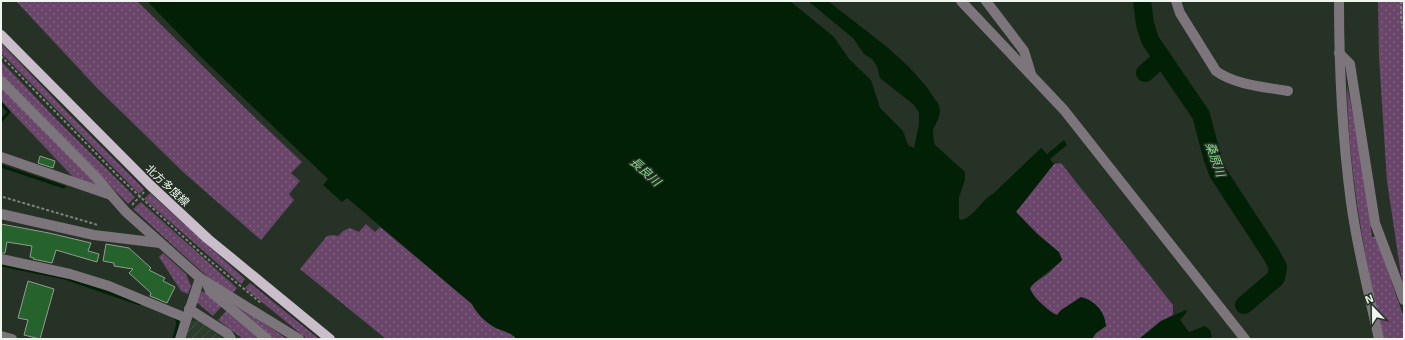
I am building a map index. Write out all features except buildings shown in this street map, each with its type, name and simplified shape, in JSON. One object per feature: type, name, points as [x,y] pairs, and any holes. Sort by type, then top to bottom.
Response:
[{"type":"main road","name":"北方多度線","points":[[1,35],[150,185],[208,239],[330,339]]},
{"type":"street","points":[[961,1],[1032,78],[1064,110],[1245,339]]},
{"type":"street","points":[[986,1],[1024,51],[1032,78]]},
{"type":"street","points":[[1176,1],[1180,13],[1216,71],[1233,80],[1288,91]]},
{"type":"street","points":[[1339,1],[1339,53],[1343,128],[1351,203],[1378,339]]},
{"type":"street","points":[[1339,53],[1350,64],[1375,224],[1404,300]]},
{"type":"street","points":[[1,81],[97,178],[126,212],[160,243],[203,280],[299,339]]},
{"type":"street","points":[[1,157],[111,195]]},
{"type":"street","points":[[1,214],[94,235],[160,243]]},
{"type":"street","points":[[1,259],[70,274],[109,286],[188,314],[228,334],[232,339]]},
{"type":"street","points":[[180,339],[188,314],[203,280]]},
{"type":"street","points":[[203,280],[210,291],[267,339]]},
{"type":"street","points":[[1,336],[12,339]]},
{"type":"path","points":[[1401,1],[1401,19],[1404,32]]},
{"type":"path","points":[[1,56],[61,119],[140,197],[203,255],[265,306]]},
{"type":"path","points":[[126,212],[150,185]]},
{"type":"path","points":[[3,197],[101,226]]},
{"type":"shaded area","points":[[16,1],[137,1],[248,111],[302,162],[291,173],[300,181],[289,194],[294,200],[261,240],[182,171],[97,88]]},
{"type":"shaded area","points":[[1378,1],[1404,1],[1404,295],[1387,181],[1379,57]]},
{"type":"shaded area","points":[[1,43],[144,189],[139,194],[1,53]]},
{"type":"shaded area","points":[[1,61],[58,121],[135,197],[128,204],[1,76]]},
{"type":"shaded area","points":[[1,85],[99,186],[75,179],[1,101]]},
{"type":"shaded area","points":[[1347,85],[1359,145],[1372,237],[1376,237],[1404,318],[1404,339],[1382,339],[1358,213],[1350,149]]},
{"type":"shaded area","points":[[1061,163],[1173,305],[1173,315],[1161,321],[1139,339],[1092,339],[1096,333],[1106,326],[1101,311],[1058,315],[1053,314],[1035,298],[1030,289],[1031,285],[1049,273],[1062,259],[1016,212],[1054,164]]},
{"type":"shaded area","points":[[150,193],[245,279],[241,284],[144,199]]},
{"type":"shaded area","points":[[141,202],[237,288],[232,294],[212,281],[133,209]]},
{"type":"shaded area","points":[[366,224],[375,232],[380,227],[472,304],[476,311],[486,321],[513,335],[515,337],[514,339],[386,339],[300,269],[327,236],[338,236],[343,231],[350,228],[359,232]]},
{"type":"shaded area","points":[[163,253],[186,274],[191,286],[188,294],[181,291],[159,257]]},
{"type":"shaded area","points":[[250,283],[319,339],[307,339],[245,288]]},
{"type":"shaded area","points":[[201,291],[209,294],[222,306],[213,316],[194,300]]},
{"type":"shaded area","points":[[233,302],[287,339],[272,339],[231,305]]},
{"type":"shaded area","points":[[227,310],[262,339],[243,339],[218,320]]},
{"type":"shaded area","points":[[193,321],[199,321],[224,339],[185,339],[188,325]]},
{"type":"water","name":"長良川","points":[[147,1],[790,1],[834,37],[849,59],[871,80],[880,108],[903,131],[908,145],[914,148],[919,124],[919,112],[914,105],[880,78],[877,66],[872,59],[864,54],[853,38],[808,1],[828,1],[887,47],[908,66],[926,86],[939,105],[939,117],[933,130],[934,144],[965,172],[965,180],[959,197],[959,219],[962,220],[971,215],[985,199],[994,193],[1041,148],[1047,154],[1064,140],[1067,145],[1050,159],[1054,164],[1016,212],[1036,233],[1059,252],[1062,260],[1031,286],[1030,289],[1034,296],[1042,304],[1057,315],[1061,310],[1081,297],[1086,298],[1101,311],[1104,316],[1106,326],[1096,333],[1092,339],[514,339],[515,337],[509,333],[494,327],[485,321],[472,304],[347,198],[342,202],[323,185],[328,179],[204,60]]},
{"type":"water","points":[[1186,310],[1187,312],[1180,320],[1189,332],[1205,326],[1210,330],[1212,337],[1209,339],[1139,339],[1161,321]]},
{"type":"waterway","name":"桑原川","points":[[1142,1],[1145,24],[1150,40],[1201,115],[1218,173],[1278,267],[1276,278],[1244,305]]},
{"type":"waterway","points":[[1145,73],[1162,58]]},
{"type":"waterway","points":[[1,103],[9,112],[1,121]]},
{"type":"waterway","points":[[1,166],[64,187]]},
{"type":"waterway","points":[[1,265],[65,278],[140,304]]},
{"type":"waterway","points":[[174,339],[178,322],[175,317]]}]
